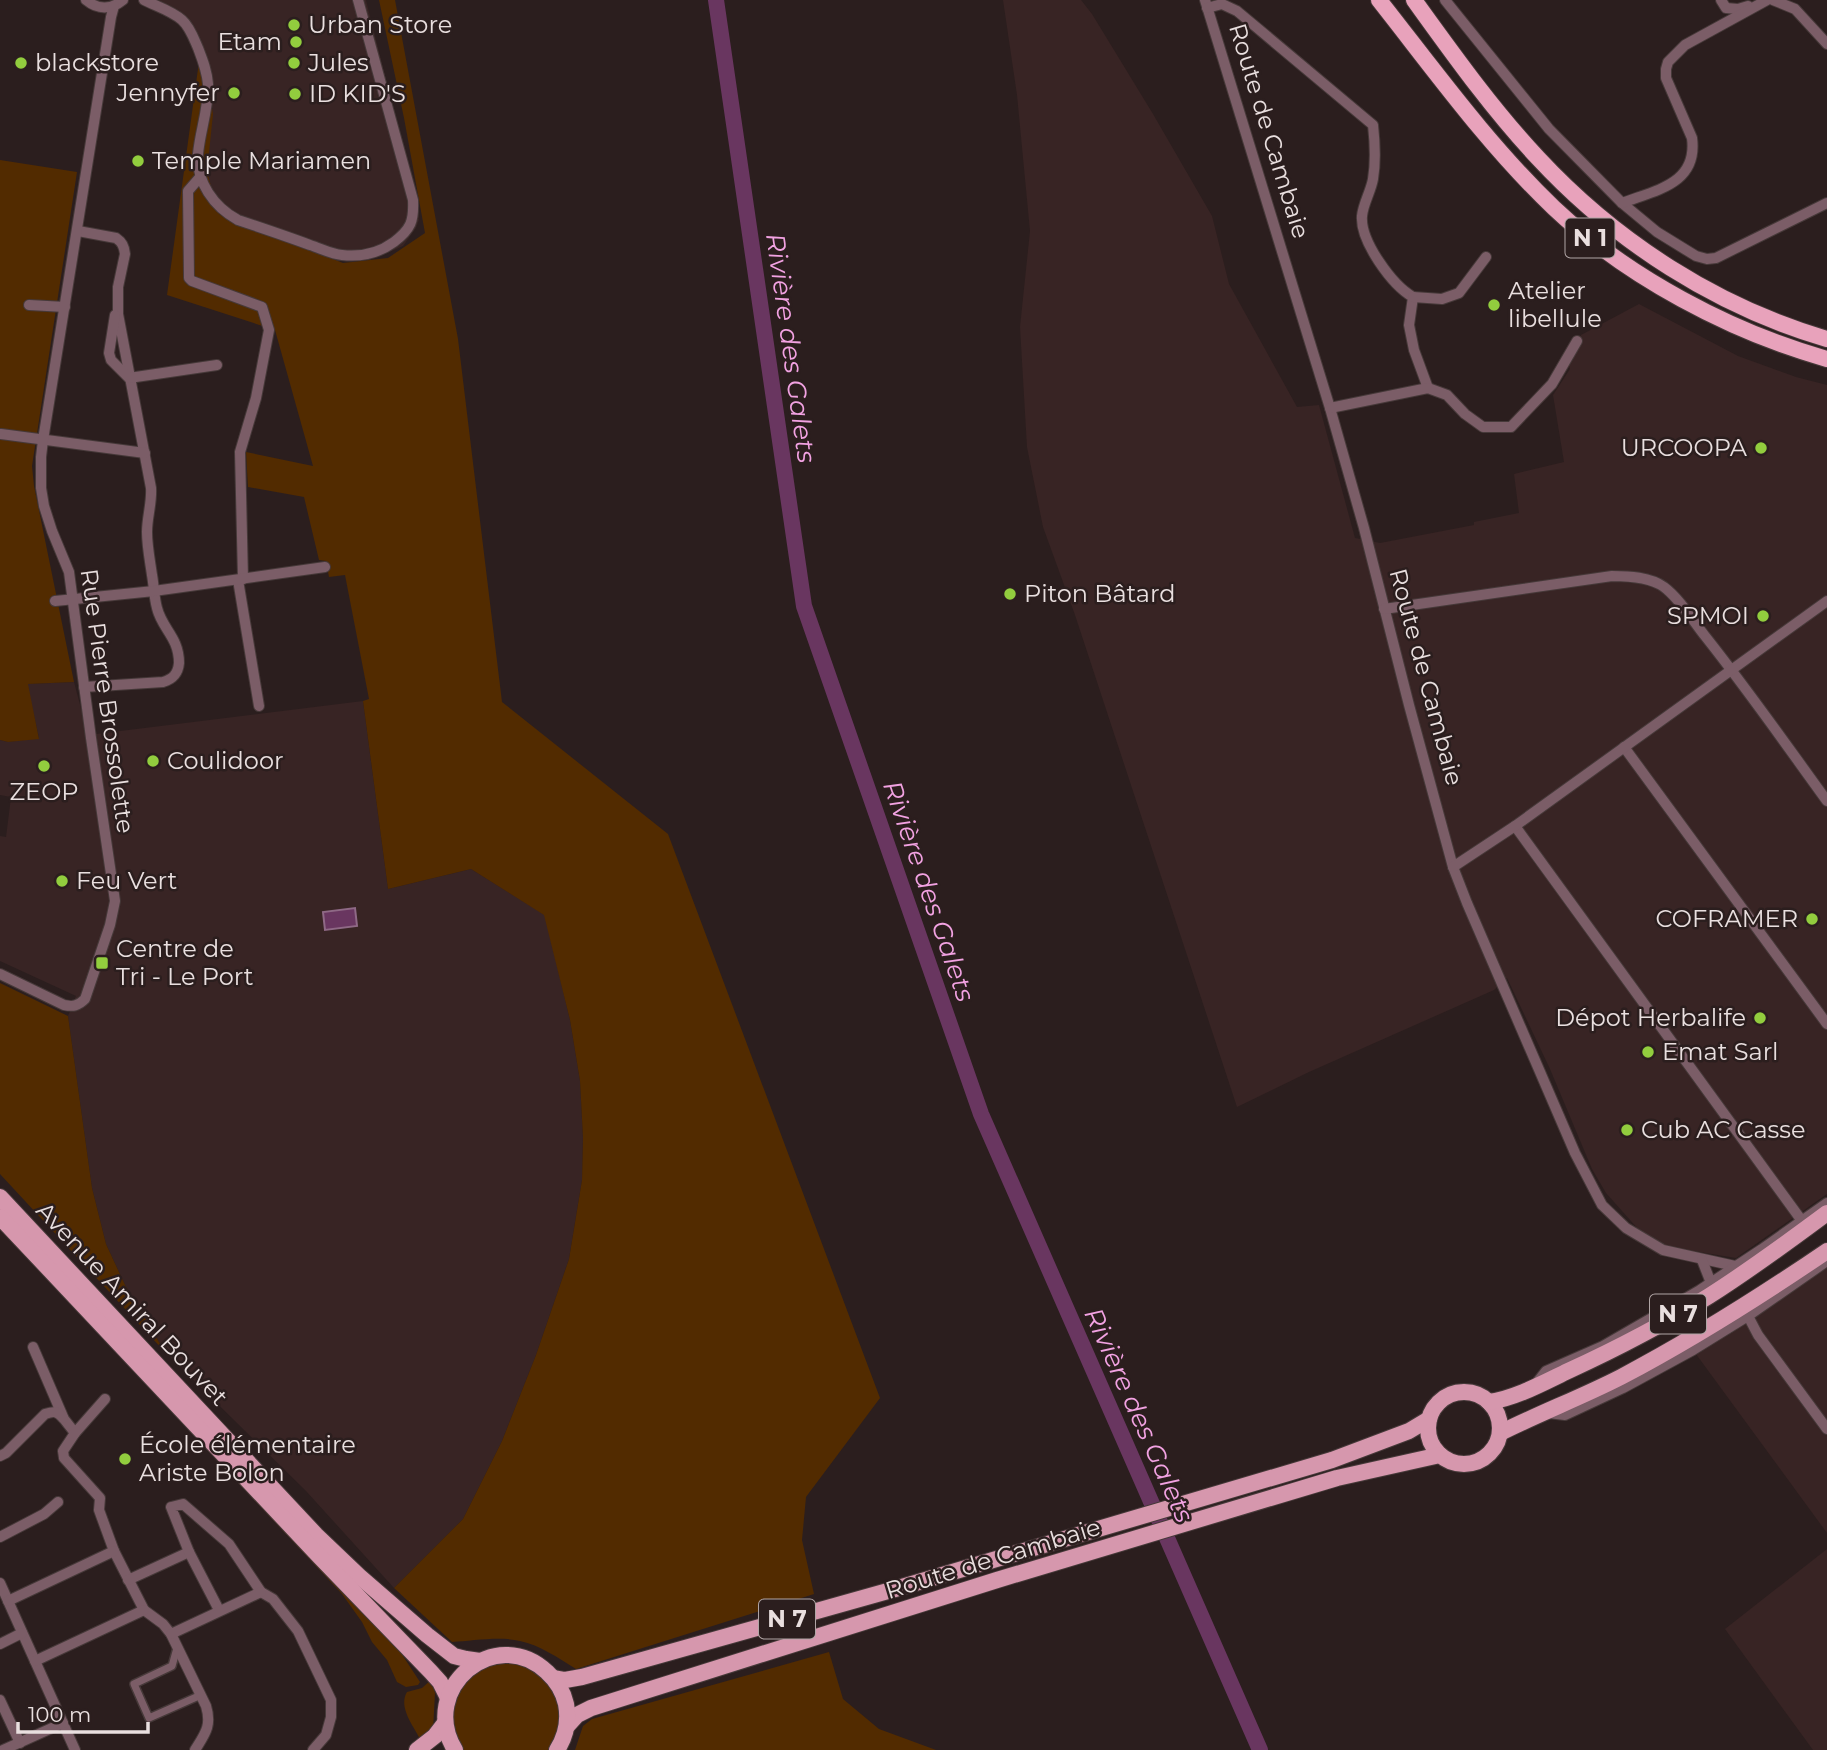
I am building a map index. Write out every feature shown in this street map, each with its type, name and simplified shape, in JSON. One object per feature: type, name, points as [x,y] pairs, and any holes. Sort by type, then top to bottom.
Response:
[{"type":"highway","name":"N 1","points":[[1379,0],[1472,120],[1556,210],[1587,236],[1620,261],[1685,302],[1757,336],[1827,359]]},
{"type":"highway","name":"N 1","points":[[1414,0],[1462,67],[1524,143],[1584,202],[1629,240],[1697,285],[1786,326],[1827,339]]},
{"type":"main road","name":"Avenue Amiral Bouvet","points":[[0,1196],[317,1535],[359,1576],[454,1656],[480,1661]]},
{"type":"main road","name":"N 7","points":[[1489,1402],[1516,1394],[1604,1354],[1687,1309],[1735,1279],[1827,1213]]},
{"type":"main road","name":"Avenue Amiral Bouvet","points":[[0,1217],[431,1672],[448,1698]]},
{"type":"main road","name":"N 7","points":[[1500,1433],[1620,1377],[1688,1340],[1768,1292],[1827,1251]]},
{"type":"main road","name":"Route de Cambaie","points":[[554,1678],[565,1680],[582,1677],[992,1561],[1332,1460],[1409,1431],[1429,1419],[1441,1400],[1461,1392],[1473,1393],[1489,1402]]},
{"type":"main road","points":[[1489,1402],[1498,1416],[1500,1433]]},
{"type":"main road","points":[[1429,1419],[1430,1439],[1440,1455]]},
{"type":"main road","name":"Route de Cambaie","points":[[567,1726],[577,1715],[592,1708],[997,1580],[1337,1478],[1440,1455],[1460,1464],[1482,1460],[1497,1443],[1500,1433]]},
{"type":"main road","points":[[455,1750],[447,1735],[445,1723],[452,1688],[464,1672],[480,1661],[502,1656],[526,1658],[541,1666],[554,1678],[565,1699],[567,1713],[567,1726],[557,1750]]},
{"type":"main road","points":[[417,1750],[445,1723]]},
{"type":"street","points":[[86,0],[98,8],[108,36]]},
{"type":"street","points":[[144,0],[184,21],[206,67],[208,100],[198,156],[207,192],[217,204],[238,220],[339,255],[362,255],[391,244],[405,233],[412,224],[414,214],[413,200],[358,0]]},
{"type":"street","points":[[1445,0],[1549,129],[1622,203],[1657,232],[1696,256],[1716,258],[1827,203]]},
{"type":"street","points":[[1721,0],[1726,8],[1738,9],[1766,0]]},
{"type":"street","points":[[1622,203],[1674,183],[1683,176],[1691,163],[1692,138],[1666,78],[1666,69],[1672,56],[1685,45],[1766,0]]},
{"type":"street","points":[[1773,0],[1795,9],[1827,44]]},
{"type":"street","points":[[98,8],[119,3]]},
{"type":"street","name":"Rue Pierre Brossolette","points":[[0,974],[64,1005],[76,1006],[85,999],[110,925],[115,901],[69,572],[44,506],[40,466],[108,36],[119,3]]},
{"type":"street","points":[[1206,4],[1222,4],[1237,11],[1373,125],[1373,179],[1362,217],[1366,237],[1392,282],[1413,297],[1442,299],[1459,293],[1486,257]]},
{"type":"street","name":"Route de Cambaie","points":[[1206,4],[1330,408],[1454,867],[1575,1153],[1602,1205],[1626,1228],[1663,1250],[1735,1266]]},
{"type":"street","points":[[201,176],[188,191],[189,278],[262,307],[270,330],[256,398],[240,452],[241,580],[259,706]]},
{"type":"street","points":[[78,231],[116,238],[124,247],[109,353],[111,360],[129,378]]},
{"type":"street","points":[[1413,297],[1409,325],[1427,388]]},
{"type":"street","points":[[84,687],[163,682],[176,675],[179,664],[176,642],[159,614],[154,591],[147,540],[152,497],[117,301]]},
{"type":"street","points":[[29,305],[65,307]]},
{"type":"street","points":[[1330,408],[1427,388],[1447,395],[1465,414],[1483,427],[1511,427],[1552,384],[1577,341]]},
{"type":"street","points":[[129,378],[217,365]]},
{"type":"street","points":[[1,434],[145,453]]},
{"type":"street","points":[[55,601],[326,568]]},
{"type":"street","points":[[1384,609],[1612,576],[1629,576],[1656,582],[1665,588],[1732,670],[1827,801]]},
{"type":"street","points":[[1454,867],[1827,601]]},
{"type":"street","points":[[1624,747],[1827,1024]]},
{"type":"street","points":[[1515,826],[1802,1221]]},
{"type":"street","points":[[1534,1386],[1546,1371],[1603,1346],[1671,1308],[1827,1203]]},
{"type":"street","points":[[1702,1260],[1711,1283]]},
{"type":"street","points":[[1544,1413],[1565,1415],[1623,1388],[1748,1316],[1827,1261]]},
{"type":"street","points":[[1748,1316],[1758,1335],[1827,1429]]},
{"type":"street","points":[[33,1347],[64,1419]]},
{"type":"street","points":[[105,1399],[75,1433],[63,1451],[64,1458],[100,1498],[99,1510],[128,1580],[144,1610],[163,1624],[171,1634],[201,1695],[209,1718],[205,1734],[195,1750]]},
{"type":"street","points":[[0,1456],[45,1414],[58,1412],[75,1433]]},
{"type":"street","points":[[0,1537],[44,1514],[58,1502]]},
{"type":"street","points":[[219,1610],[189,1552],[171,1507],[183,1504],[229,1544],[261,1592],[273,1599],[298,1631],[331,1700],[331,1717],[326,1735],[313,1750]]},
{"type":"street","points":[[8,1601],[114,1551]]},
{"type":"street","points":[[128,1580],[189,1552]]},
{"type":"street","points":[[0,1583],[75,1750]]},
{"type":"street","points":[[171,1634],[261,1592]]},
{"type":"street","points":[[35,1661],[144,1610]]},
{"type":"street","points":[[0,1644],[22,1633]]},
{"type":"street","points":[[177,1647],[172,1666],[134,1684],[149,1718],[201,1695]]},
{"type":"street","points":[[0,1700],[20,1743]]},
{"type":"street","points":[[4,1750],[63,1723]]},
{"type":"shaded area","points":[[152,0],[366,0],[418,207],[419,220],[416,228],[403,246],[380,256],[343,261],[220,212],[196,174],[204,92],[197,52],[179,22]]},
{"type":"shaded area","points":[[379,0],[395,0],[458,339],[502,702],[668,834],[880,1398],[806,1497],[802,1540],[814,1594],[576,1669],[542,1649],[520,1641],[495,1639],[452,1642],[394,1588],[463,1519],[502,1441],[536,1355],[569,1259],[582,1180],[580,1081],[570,1020],[544,915],[471,869],[388,889],[363,701],[369,699],[345,575],[329,577],[326,561],[319,560],[304,497],[248,487],[246,452],[313,466],[275,330],[167,295],[201,47],[213,114],[207,172],[219,214],[343,263],[388,258],[425,233]]},
{"type":"shaded area","points":[[1003,0],[1081,0],[1092,14],[1212,216],[1229,284],[1297,407],[1319,405],[1355,538],[1380,543],[1474,525],[1474,522],[1519,513],[1514,474],[1564,462],[1553,395],[1570,369],[1568,362],[1581,335],[1639,304],[1738,356],[1827,385],[1827,1194],[1736,1258],[1661,1244],[1639,1230],[1606,1193],[1592,1169],[1550,1069],[1507,978],[1494,990],[1237,1107],[1075,615],[1043,527],[1027,447],[1020,327],[1030,231],[1017,95]]},
{"type":"shaded area","points":[[0,160],[77,172],[32,466],[74,682],[28,684],[39,739],[8,742],[0,740]]},
{"type":"shaded area","points":[[74,682],[88,735],[363,701],[388,889],[471,869],[545,915],[570,1020],[580,1081],[582,1180],[569,1259],[536,1355],[502,1441],[463,1519],[394,1588],[306,1491],[165,1352],[125,1285],[106,1244],[92,1188],[68,1016],[76,996],[0,961],[0,836],[6,837],[11,797],[0,795],[0,740],[8,742],[39,738],[27,684]]},
{"type":"shaded area","points":[[355,908],[357,926],[325,930],[323,912]]},
{"type":"shaded area","points":[[0,983],[68,1016],[92,1188],[106,1244],[125,1285],[165,1352],[0,1174]]},
{"type":"shaded area","points":[[0,1228],[404,1653],[403,1656],[420,1682],[418,1685],[406,1687],[397,1682],[387,1660],[372,1642],[362,1622],[342,1594]]},
{"type":"shaded area","points":[[1827,1261],[1827,1533],[1693,1350]]},
{"type":"shaded area","points":[[1827,1549],[1827,1750],[1813,1750],[1725,1629]]},
{"type":"shaded area","points":[[829,1652],[843,1699],[879,1729],[936,1750],[575,1750],[583,1726],[592,1719]]},
{"type":"shaded area","points":[[515,1661],[533,1668],[548,1679],[558,1695],[562,1714],[552,1750],[459,1750],[451,1734],[453,1696],[477,1668]]},
{"type":"shaded area","points":[[431,1680],[435,1693],[433,1730],[420,1739],[405,1710],[405,1698],[407,1692],[422,1688]]},
{"type":"waterway","name":"Rivière des Galets","points":[[716,0],[804,606],[981,1114],[1260,1750]]},
{"type":"place","name":"Urban Store","points":[[294,25]]},
{"type":"place","name":"Etam","points":[[296,42]]},
{"type":"place","name":"blackstore","points":[[21,63]]},
{"type":"place","name":"Jules","points":[[294,63]]},
{"type":"place","name":"Jennyfer","points":[[234,93]]},
{"type":"place","name":"ID KID'S","points":[[295,94]]},
{"type":"place","name":"Temple Mariamen","points":[[138,161]]},
{"type":"place","name":"Atelier libellule","points":[[1494,305]]},
{"type":"place","name":"URCOOPA","points":[[1761,448]]},
{"type":"place","name":"Piton Bâtard","points":[[1010,594]]},
{"type":"place","name":"SPMOI","points":[[1763,616]]},
{"type":"place","name":"Coulidoor","points":[[153,761]]},
{"type":"place","name":"ZEOP","points":[[44,766]]},
{"type":"place","name":"Feu Vert","points":[[62,881]]},
{"type":"place","name":"COFRAMER","points":[[1812,919]]},
{"type":"place","name":"Centre de Tri - Le Port","points":[[102,963]]},
{"type":"place","name":"Dépot Herbalife","points":[[1760,1018]]},
{"type":"place","name":"Emat Sarl","points":[[1648,1052]]},
{"type":"place","name":"Cub AC Casse","points":[[1627,1130]]},
{"type":"place","name":"École élémentaire Ariste Bolon","points":[[125,1459]]}]
